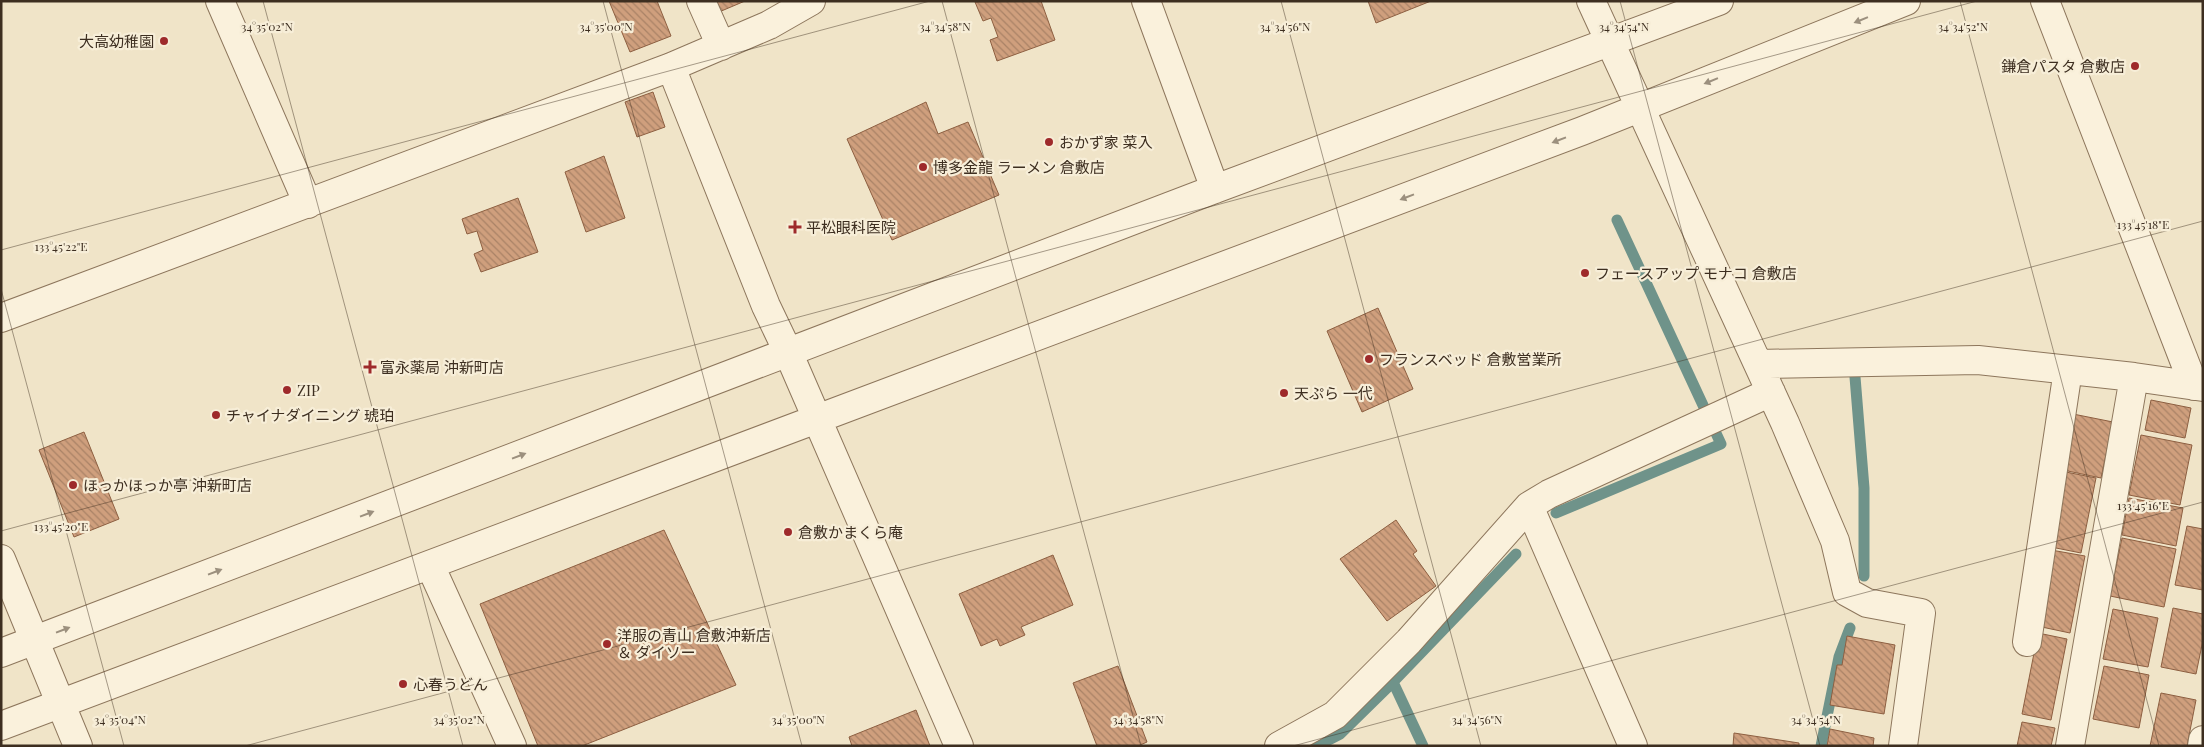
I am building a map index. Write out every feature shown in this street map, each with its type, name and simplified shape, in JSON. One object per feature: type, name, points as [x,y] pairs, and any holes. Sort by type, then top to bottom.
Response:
[{"type":"street","points":[[220,1],[308,204]]},
{"type":"street","points":[[701,1],[721,46]]},
{"type":"street","points":[[1,318],[671,66],[769,25],[811,1]]},
{"type":"street","points":[[1146,1],[1216,189]]},
{"type":"street","points":[[1591,1],[1758,364],[1835,541],[1847,592],[1867,603],[1921,614],[1903,746]]},
{"type":"street","points":[[1,653],[1216,189],[1719,1]]},
{"type":"street","points":[[1,726],[1641,108],[1906,1]]},
{"type":"street","points":[[2045,1],[2198,387]]},
{"type":"street","points":[[671,66],[766,306],[788,352],[959,746]]},
{"type":"street","points":[[1758,364],[1978,360],[2134,377],[2198,387]]},
{"type":"street","points":[[2027,642],[2068,370]]},
{"type":"street","points":[[2070,746],[2134,377]]},
{"type":"street","points":[[1279,746],[1335,715],[1409,641],[1529,506],[1549,494],[1770,392]]},
{"type":"street","points":[[1529,506],[1633,746]]},
{"type":"street","points":[[1,559],[62,703],[78,746]]},
{"type":"street","points":[[430,565],[512,746]]},
{"type":"street","points":[[2202,746],[2203,740]]},
{"type":"building","points":[[609,1],[657,1],[671,36],[630,52]]},
{"type":"building","points":[[714,1],[745,1],[719,12]]},
{"type":"building","points":[[1041,1],[1055,40],[997,61],[990,40],[998,37],[991,18],[983,21],[975,2]]},
{"type":"building","points":[[1368,1],[1431,1],[1376,23]]},
{"type":"building","points":[[653,92],[665,127],[637,137],[625,102]]},
{"type":"building","name":"博多金龍 ラーメン 倉敷店","points":[[926,102],[938,134],[968,122],[999,195],[892,240],[847,139]]},
{"type":"building","points":[[604,156],[625,218],[586,232],[565,172]]},
{"type":"building","points":[[518,198],[538,252],[481,272],[474,254],[483,250],[477,231],[467,234],[462,219]]},
{"type":"building","points":[[1378,308],[1413,389],[1362,412],[1327,331]]},
{"type":"building","points":[[2151,400],[2191,408],[2185,438],[2145,430]]},
{"type":"building","points":[[2073,414],[2113,422],[2101,478],[2063,470]]},
{"type":"building","points":[[84,432],[119,519],[74,537],[39,450]]},
{"type":"building","points":[[2141,435],[2192,445],[2180,505],[2129,495]]},
{"type":"building","points":[[2066,472],[2096,478],[2081,553],[2051,547]]},
{"type":"building","points":[[2129,498],[2183,508],[2176,546],[2122,535]]},
{"type":"building","points":[[1396,520],[1417,551],[1413,554],[1436,586],[1387,621],[1340,559]]},
{"type":"building","points":[[2187,526],[2203,529],[2203,590],[2175,585]]},
{"type":"building","name":"洋服の青山 倉敷沖新店 ＆ ダイソー","points":[[664,530],[736,685],[582,746],[538,746],[480,604]]},
{"type":"building","points":[[2122,538],[2176,549],[2164,607],[2110,596]]},
{"type":"building","points":[[2051,550],[2085,556],[2070,633],[2037,626]]},
{"type":"building","points":[[1053,555],[1073,605],[1021,627],[1025,635],[1000,646],[997,639],[981,646],[959,594]]},
{"type":"building","points":[[2173,608],[2203,614],[2203,640],[2196,674],[2161,667]]},
{"type":"building","points":[[2113,609],[2158,618],[2148,667],[2103,659]]},
{"type":"building","points":[[2038,633],[2067,639],[2051,720],[2022,714]]},
{"type":"building","points":[[1847,636],[1895,645],[1884,714],[1830,705],[1837,665],[1842,665]]},
{"type":"building","points":[[1118,666],[1147,742],[1138,746],[1097,746],[1073,683]]},
{"type":"building","points":[[2104,666],[2149,675],[2139,728],[2093,719]]},
{"type":"building","points":[[2161,693],[2196,700],[2187,746],[2150,746]]},
{"type":"building","points":[[916,710],[930,746],[852,746],[849,737]]},
{"type":"building","points":[[2022,722],[2055,728],[2051,746],[2017,746]]},
{"type":"building","points":[[1830,729],[1874,738],[1873,746],[1827,746]]},
{"type":"building","points":[[1734,733],[1799,743],[1799,746],[1733,746]]},
{"type":"waterway","points":[[1556,513],[1721,444],[1617,220]]},
{"type":"waterway","points":[[1855,377],[1864,488],[1864,576]]},
{"type":"waterway","points":[[1423,746],[1393,682],[1516,554]]},
{"type":"waterway","points":[[1821,746],[1839,657],[1850,628]]},
{"type":"waterway","points":[[1317,746],[1340,734],[1393,682]]},
{"type":"place","name":"大高幼稚園","points":[[164,41]]},
{"type":"place","name":"鎌倉パスタ 倉敷店","points":[[2135,66]]},
{"type":"place","name":"おかず家 菜入","points":[[1049,142]]},
{"type":"place","name":"博多金龍 ラーメン 倉敷店","points":[[923,167]]},
{"type":"place","name":"平松眼科医院","points":[[795,227]]},
{"type":"place","name":"フェースアップ モナコ 倉敷店","points":[[1585,273]]},
{"type":"place","name":"フランスベッド 倉敷営業所","points":[[1369,359]]},
{"type":"place","name":"富永薬局 沖新町店","points":[[370,367]]},
{"type":"place","name":"ZIP","points":[[287,390]]},
{"type":"place","name":"天ぷら 一代","points":[[1284,393]]},
{"type":"place","name":"チャイナダイニング 琥珀","points":[[216,415]]},
{"type":"place","name":"ほっかほっか亭 沖新町店","points":[[73,485]]},
{"type":"place","name":"倉敷かまくら庵","points":[[788,532]]},
{"type":"place","name":"洋服の青山 倉敷沖新店 ＆ ダイソー","points":[[607,644]]},
{"type":"place","name":"心春うどん","points":[[403,684]]}]
